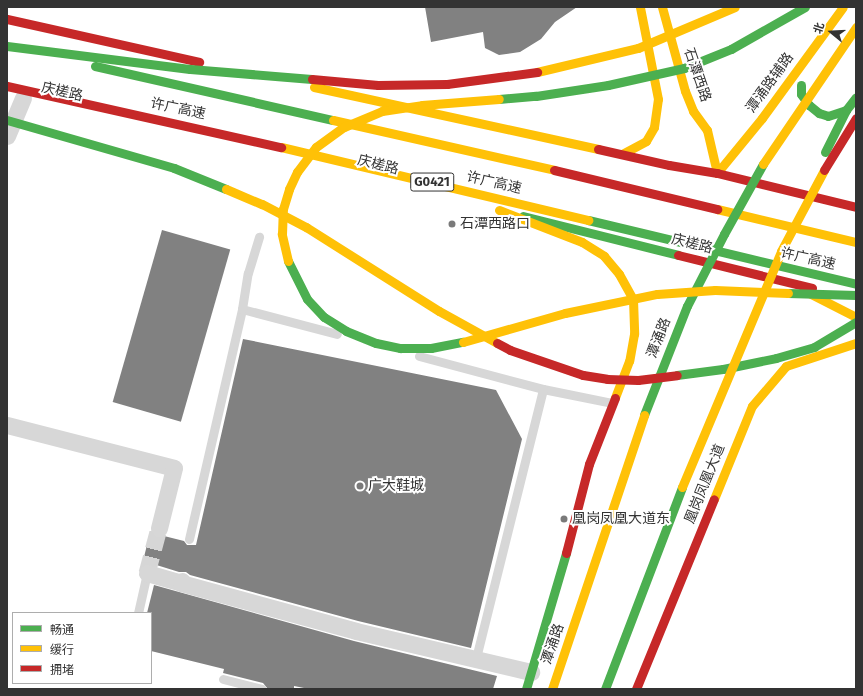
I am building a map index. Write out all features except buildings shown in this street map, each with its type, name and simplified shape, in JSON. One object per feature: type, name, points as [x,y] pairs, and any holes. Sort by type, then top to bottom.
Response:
[{"type":"main road","points":[[622,154],[646,141],[654,127],[658,99],[640,7]]},
{"type":"main road","name":"石潭西路","points":[[662,7],[684,91],[693,110],[707,130],[717,173]]},
{"type":"main road","points":[[7,46],[190,69],[378,85],[447,84],[525,75],[638,48],[735,7]]},
{"type":"main road","points":[[805,7],[731,49],[684,68],[608,85],[536,96],[422,105],[382,111],[344,127],[316,147],[297,172],[289,189],[283,209],[282,234],[286,258],[307,299],[324,317],[346,332],[376,343],[400,348],[431,348],[463,342],[565,313],[657,294],[715,290],[856,295]]},
{"type":"main road","name":"潭涌路辅路","points":[[717,173],[762,118],[843,7]]},
{"type":"main road","points":[[7,19],[669,165],[717,173],[856,207]]},
{"type":"main road","name":"潭涌路","points":[[552,689],[634,442],[687,306],[724,234],[766,159],[856,27]]},
{"type":"main road","name":"许广高速","points":[[7,46],[204,89],[856,242]]},
{"type":"main road","points":[[807,56],[802,78],[801,94],[809,105],[819,113],[828,116],[846,110]]},
{"type":"main road","name":"许广高速","points":[[7,86],[196,127],[856,284]]},
{"type":"main road","name":"庆槎路","points":[[15,97],[350,172],[419,190]]},
{"type":"main road","points":[[803,194],[846,110],[856,97]]},
{"type":"main road","points":[[605,689],[674,507],[781,251],[829,161],[856,118]]},
{"type":"main road","points":[[7,120],[174,168],[262,204],[306,227],[439,311],[510,350],[583,375],[607,379],[638,380],[724,369],[776,358],[814,347],[856,322]]},
{"type":"main road","name":"庆槎路","points":[[612,403],[629,361],[634,334],[633,299],[619,274],[604,256],[582,242],[496,209],[790,283],[856,298]]},
{"type":"main road","points":[[790,283],[856,317]]},
{"type":"main road","name":"凰岗凤凰大道","points":[[636,689],[752,406],[786,366],[856,343]]},
{"type":"main road","points":[[526,689],[565,558],[589,464],[612,403]]},
{"type":"street","points":[[7,136],[15,97]]},
{"type":"street","points":[[7,425],[174,468],[159,528]]},
{"type":"street","points":[[147,573],[356,631],[531,672]]},
{"type":"lane","points":[[189,539],[242,309],[248,273],[260,237]]},
{"type":"lane","points":[[242,309],[543,389],[612,403]]},
{"type":"lane","points":[[476,658],[543,389]]},
{"type":"lane","points":[[138,612],[147,573]]},
{"type":"lane","points":[[223,679],[262,689]]},
{"type":"tunnel","points":[[147,573],[159,528]]},
{"type":"traffic: fast","points":[[499,99],[536,96],[608,85],[684,68],[731,49],[805,7]]},
{"type":"traffic: fast","points":[[7,46],[190,69],[312,79]]},
{"type":"traffic: fast","points":[[95,66],[333,120]]},
{"type":"traffic: fast","points":[[801,85],[801,94],[809,105],[819,113],[828,116],[846,110]]},
{"type":"traffic: fast","points":[[825,152],[846,110],[856,97]]},
{"type":"traffic: fast","points":[[7,120],[174,168],[226,189]]},
{"type":"traffic: fast","points":[[644,415],[687,306],[724,234],[763,164]]},
{"type":"traffic: fast","points":[[523,216],[678,255]]},
{"type":"traffic: fast","points":[[588,220],[856,284]]},
{"type":"traffic: fast","points":[[288,261],[307,299],[324,317],[346,331],[376,343],[400,348],[431,348],[463,342]]},
{"type":"traffic: fast","points":[[788,293],[856,295]]},
{"type":"traffic: fast","points":[[677,375],[723,369],[776,358],[814,347],[856,322]]},
{"type":"traffic: fast","points":[[605,689],[682,487]]},
{"type":"traffic: fast","points":[[526,689],[566,553]]},
{"type":"traffic: slow","points":[[622,154],[646,141],[654,127],[658,99],[640,7]]},
{"type":"traffic: slow","points":[[662,7],[685,91],[693,111],[707,130],[717,173]]},
{"type":"traffic: slow","points":[[537,72],[638,48],[735,7]]},
{"type":"traffic: slow","points":[[717,173],[762,118],[843,7]]},
{"type":"traffic: slow","points":[[763,164],[856,27]]},
{"type":"traffic: slow","points":[[314,87],[598,149]]},
{"type":"traffic: slow","points":[[288,261],[282,234],[283,209],[289,189],[297,172],[316,147],[344,127],[382,111],[422,105],[499,99]]},
{"type":"traffic: slow","points":[[333,120],[554,170]]},
{"type":"traffic: slow","points":[[281,147],[588,220]]},
{"type":"traffic: slow","points":[[682,487],[781,251],[824,170]]},
{"type":"traffic: slow","points":[[226,189],[262,204],[306,227],[439,311],[497,343]]},
{"type":"traffic: slow","points":[[717,209],[856,242]]},
{"type":"traffic: slow","points":[[499,210],[582,242],[604,256],[619,274],[633,299],[634,334],[629,361],[615,398]]},
{"type":"traffic: slow","points":[[463,342],[565,313],[657,294],[715,290],[788,293]]},
{"type":"traffic: slow","points":[[807,292],[856,317]]},
{"type":"traffic: slow","points":[[714,499],[752,406],[786,366],[856,343]]},
{"type":"traffic: slow","points":[[552,689],[644,415]]},
{"type":"traffic: jam","points":[[7,19],[199,62]]},
{"type":"traffic: jam","points":[[312,79],[378,85],[447,84],[537,72]]},
{"type":"traffic: jam","points":[[7,86],[281,147]]},
{"type":"traffic: jam","points":[[824,170],[856,118]]},
{"type":"traffic: jam","points":[[598,149],[669,165],[717,173],[856,207]]},
{"type":"traffic: jam","points":[[554,170],[717,209]]},
{"type":"traffic: jam","points":[[678,255],[812,288]]},
{"type":"traffic: jam","points":[[497,343],[510,350],[583,375],[607,379],[638,380],[677,375]]},
{"type":"traffic: jam","points":[[566,553],[589,464],[615,398]]},
{"type":"traffic: jam","points":[[636,689],[714,499]]},
{"type":"place","name":"石潭西路口","points":[[452,224]]},
{"type":"place","name":"广大鞋城","points":[[360,486]]},
{"type":"place","name":"凰岗凤凰大道东","points":[[564,519]]}]
